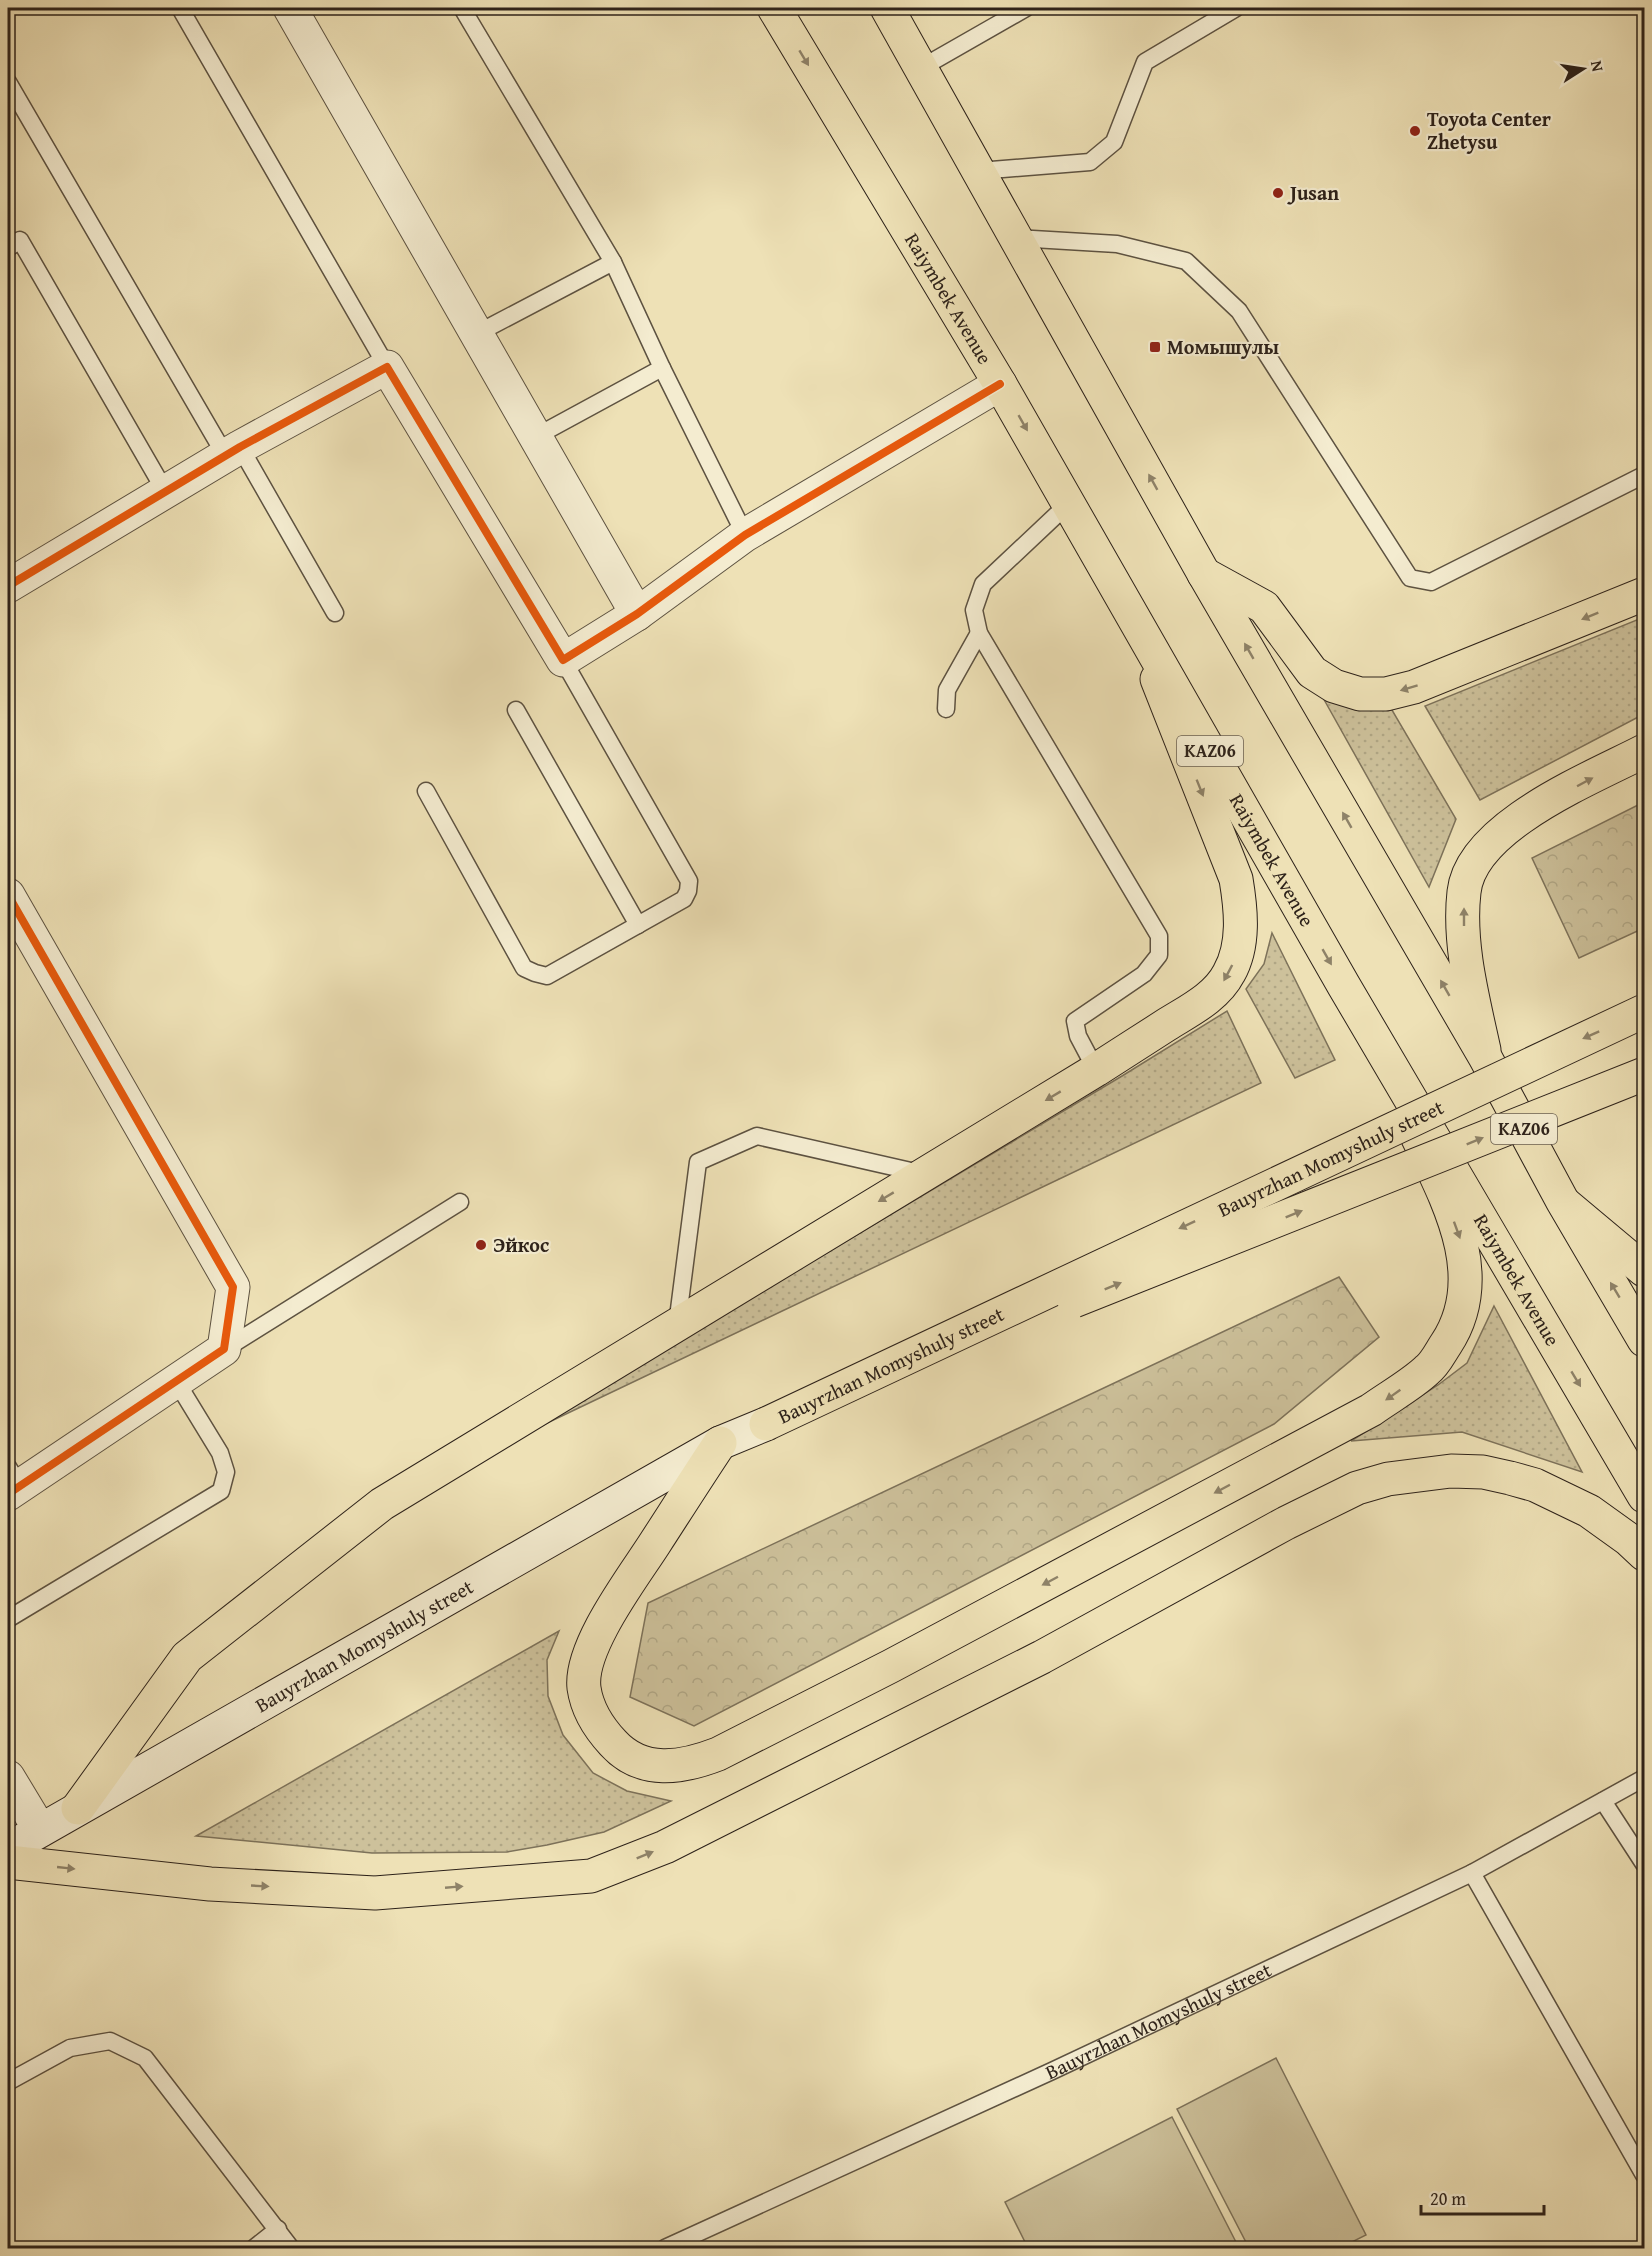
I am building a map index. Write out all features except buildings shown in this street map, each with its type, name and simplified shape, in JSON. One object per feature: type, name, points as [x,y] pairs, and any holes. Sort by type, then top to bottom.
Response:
[{"type":"main road","name":"Raiymbek Avenue","points":[[774,8],[1000,384],[1344,986],[1644,1496]]},
{"type":"main road","name":"KАZ06","points":[[887,8],[1204,574],[1485,1057],[1563,1202],[1644,1340]]},
{"type":"main road","points":[[1204,574],[1264,607],[1312,672],[1334,686],[1360,694],[1386,694],[1414,687],[1644,594]]},
{"type":"main road","points":[[78,1808],[187,1657],[382,1504],[1096,1070],[1211,996],[1230,973],[1239,941],[1241,924],[1236,879],[1132,616]]},
{"type":"main road","points":[[1485,1057],[1467,970],[1464,926],[1464,890],[1473,862],[1497,835],[1530,812],[1644,751]]},
{"type":"main road","points":[[720,1443],[607,1617],[590,1652],[585,1670],[584,1687],[600,1729],[626,1756],[640,1763],[676,1766],[718,1754],[891,1666],[1371,1410],[1429,1369],[1458,1326],[1467,1282],[1462,1245],[1441,1186],[1344,986]]},
{"type":"main road","name":"Bauyrzhan Momyshuly street","points":[[766,1424],[1644,1011]]},
{"type":"main road","name":"Bauyrzhan Momyshuly street","points":[[766,1424],[1644,1074]]},
{"type":"main road","points":[[1563,1202],[1644,1270]]},
{"type":"main road","points":[[8,1862],[210,1884],[375,1893],[591,1876],[665,1847],[1042,1657],[1286,1523],[1357,1488],[1388,1479],[1451,1471],[1483,1472],[1510,1478],[1535,1485],[1589,1510],[1644,1554]]},
{"type":"street","points":[[290,8],[637,614]]},
{"type":"street","points":[[8,586],[233,451],[387,367],[563,660],[637,614],[745,535],[1000,384]]},
{"type":"street","points":[[8,895],[233,1287],[224,1349],[12,1482]]},
{"type":"street","name":"Bauyrzhan Momyshuly street","points":[[8,1849],[720,1443],[766,1424]]},
{"type":"street","points":[[8,1777],[40,1830]]},
{"type":"lane","points":[[180,8],[387,367]]},
{"type":"lane","points":[[462,8],[613,262],[662,368],[745,535]]},
{"type":"lane","points":[[921,68],[1026,8]]},
{"type":"lane","points":[[979,171],[1090,162],[1114,142],[1145,62],[1236,8]]},
{"type":"lane","points":[[8,82],[233,451],[335,613]]},
{"type":"lane","points":[[1016,238],[1118,244],[1185,261],[1239,311],[1410,578],[1431,582],[1644,475]]},
{"type":"lane","points":[[8,248],[20,240],[165,491]]},
{"type":"lane","points":[[476,334],[613,262]]},
{"type":"lane","points":[[535,437],[662,368]]},
{"type":"lane","points":[[1068,504],[983,584],[975,610],[980,633],[1159,936],[1159,955],[1144,975],[1075,1021],[1078,1036],[1096,1070]]},
{"type":"lane","points":[[946,709],[947,690],[980,633]]},
{"type":"lane","points":[[426,791],[524,968],[535,973],[547,976],[684,898],[688,891],[689,881],[563,660]]},
{"type":"lane","points":[[516,710],[638,925]]},
{"type":"lane","points":[[676,1325],[698,1161],[757,1136],[925,1174]]},
{"type":"lane","points":[[224,1349],[460,1202]]},
{"type":"lane","points":[[8,1619],[221,1491],[226,1472],[220,1453],[176,1381]]},
{"type":"lane","name":"Bauyrzhan Momyshuly street","points":[[666,2248],[1052,2071],[1472,1873],[1644,1778]]},
{"type":"lane","points":[[1603,1801],[1644,1864]]},
{"type":"lane","points":[[1472,1873],[1644,2175]]},
{"type":"lane","points":[[8,2082],[70,2048],[110,2041],[146,2058],[291,2248]]},
{"type":"lane","points":[[254,2248],[278,2229]]},
{"type":"green space","points":[[1644,617],[1644,714],[1480,800],[1425,706]]},
{"type":"green space","points":[[1322,696],[1361,710],[1392,710],[1456,819],[1429,887]]},
{"type":"green space","points":[[1644,802],[1644,928],[1579,958],[1532,858]]},
{"type":"green space","points":[[1272,933],[1335,1060],[1295,1078],[1246,989],[1264,964]]},
{"type":"green space","points":[[1227,1011],[1261,1083],[524,1434],[1122,1076]]},
{"type":"green space","points":[[1339,1277],[1379,1337],[1274,1424],[694,1726],[630,1697],[648,1603]]},
{"type":"green space","points":[[1494,1306],[1582,1472],[1462,1432],[1351,1441],[1438,1385],[1467,1363]]},
{"type":"green space","points":[[559,1631],[547,1660],[548,1696],[563,1735],[593,1773],[627,1791],[671,1801],[604,1832],[507,1852],[372,1853],[196,1836]]},
{"type":"green space","points":[[1276,2058],[1366,2235],[1340,2248],[1249,2248],[1177,2109]]},
{"type":"green space","points":[[1172,2117],[1239,2248],[1028,2248],[1005,2202]]},
{"type":"cycle path","points":[[8,586],[240,447],[387,367],[563,660],[637,614],[745,535],[1000,384]]},
{"type":"cycle path","points":[[8,895],[233,1287],[224,1349],[8,1494]]},
{"type":"place","name":"Toyota Center Zhetysu","points":[[1415,131]]},
{"type":"place","name":"Jusan","points":[[1278,193]]},
{"type":"place","name":"Момышулы","points":[[1155,347]]},
{"type":"place","name":"Эйкос","points":[[481,1245]]}]
